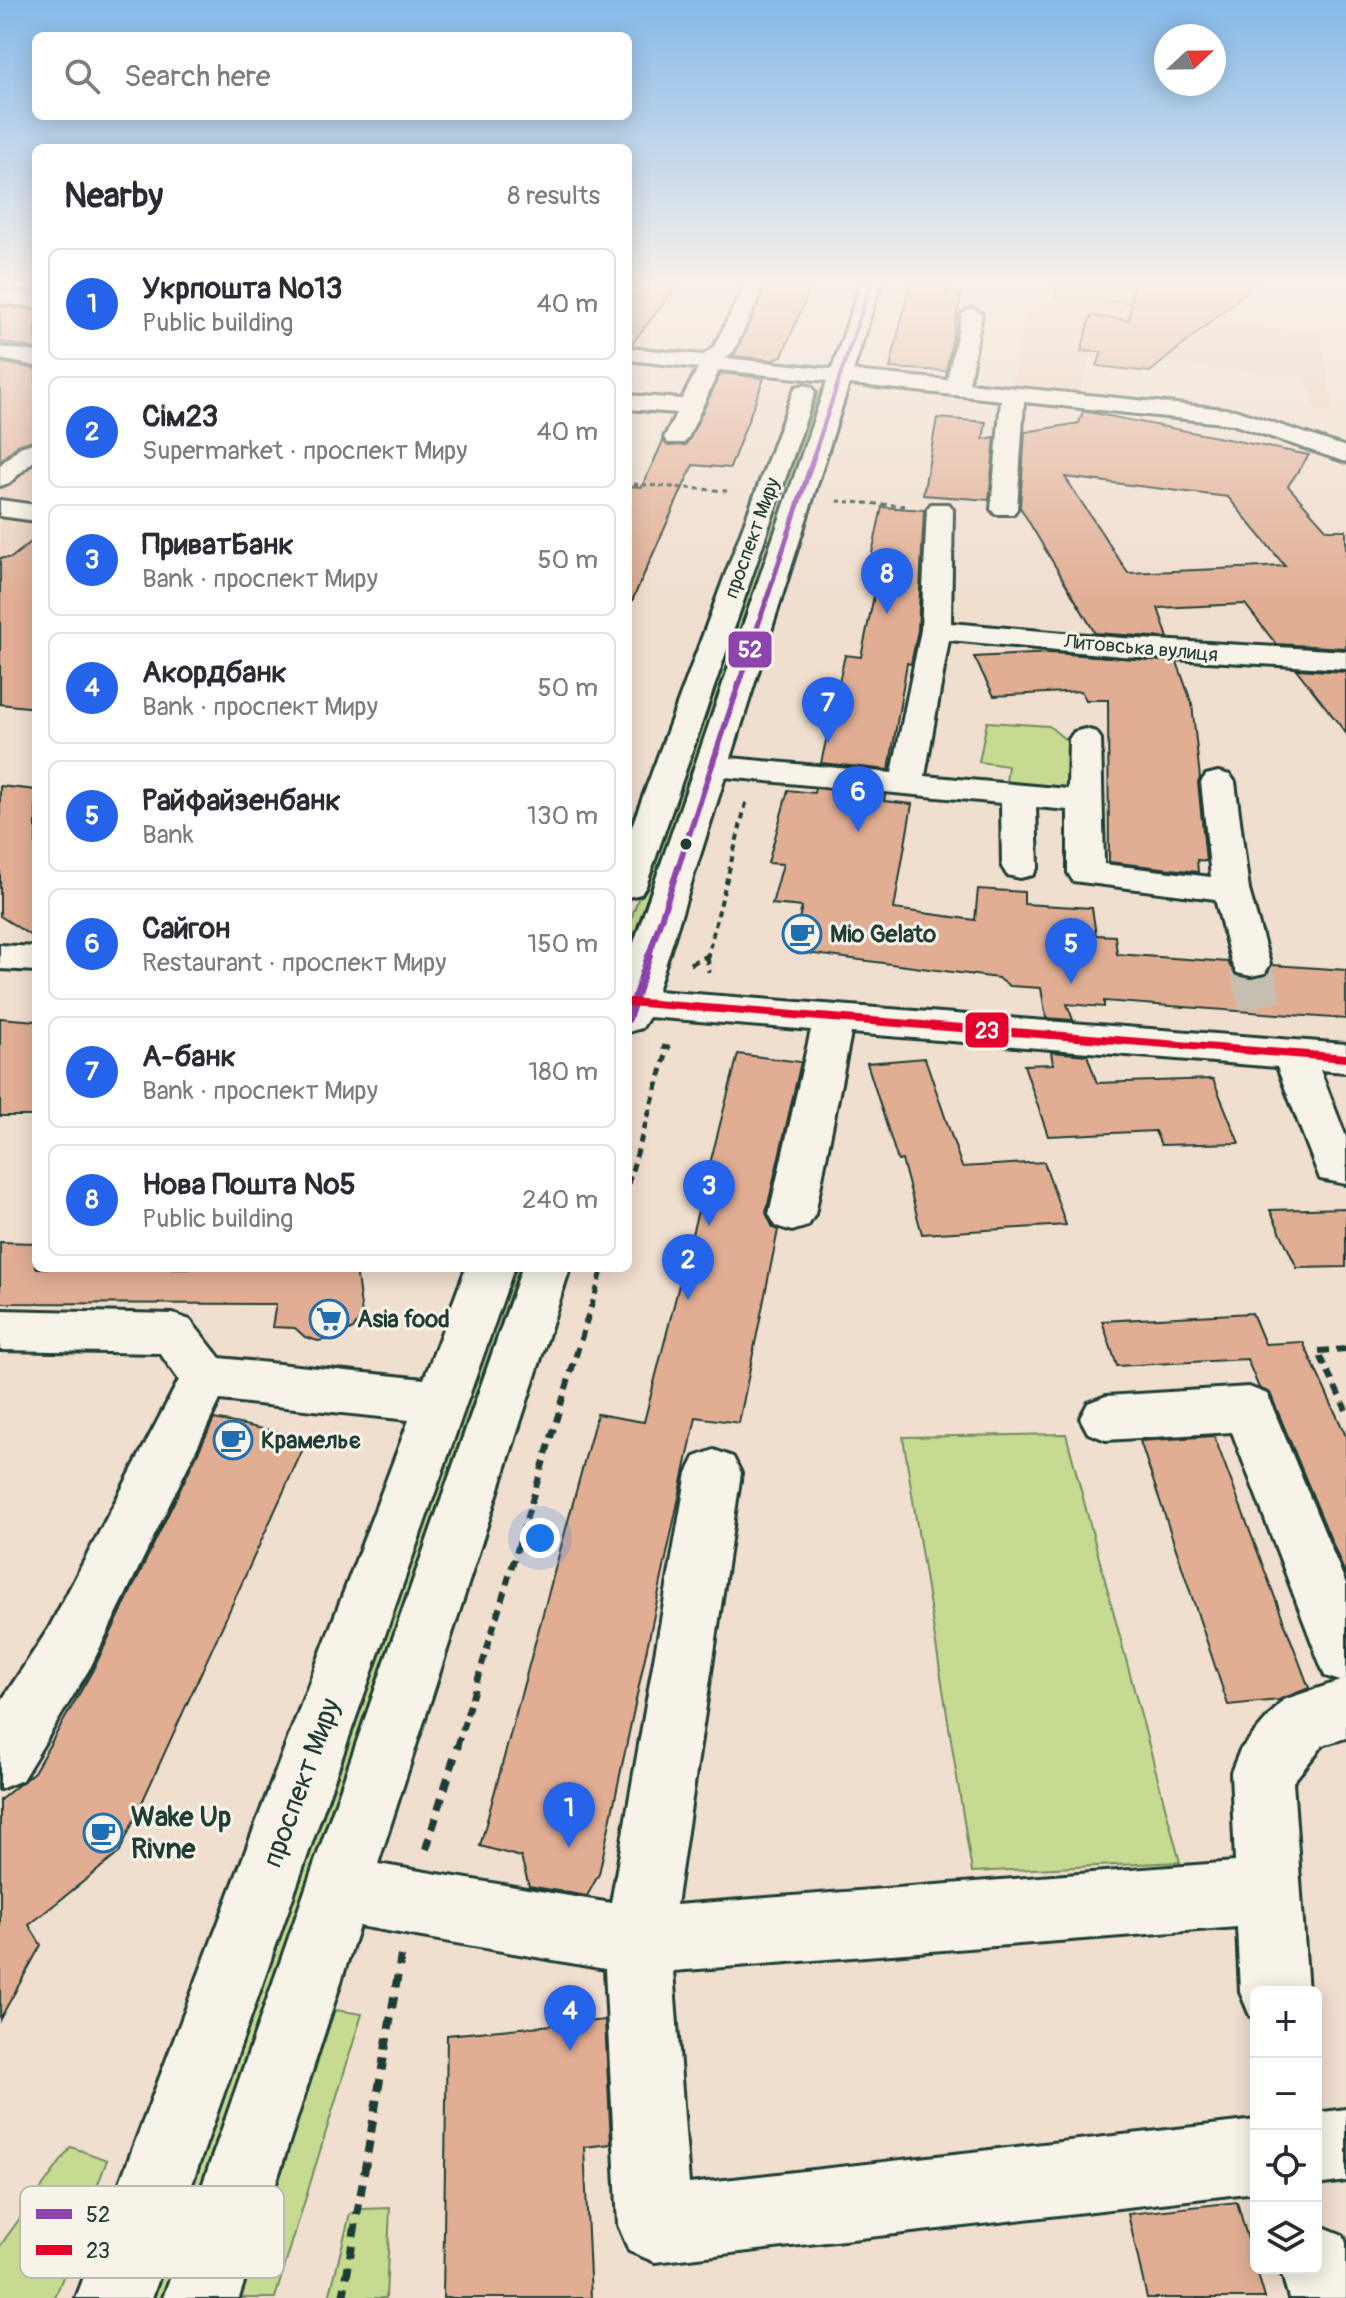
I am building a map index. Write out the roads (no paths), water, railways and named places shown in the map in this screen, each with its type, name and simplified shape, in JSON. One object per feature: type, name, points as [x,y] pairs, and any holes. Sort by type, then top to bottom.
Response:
[{"type":"street","points":[[676,438],[700,387]]},
{"type":"street","name":"проспект Миру","points":[[632,875],[816,387]]},
{"type":"street","name":"проспект Миру","points":[[632,1002],[712,766],[818,387]]},
{"type":"street","points":[[953,387],[1235,417],[1316,420]]},
{"type":"street","points":[[1004,509],[1013,393]]},
{"type":"street","points":[[632,402],[690,407]]},
{"type":"street","points":[[1235,417],[1346,455]]},
{"type":"street","points":[[0,478],[32,452]]},
{"type":"street","points":[[0,508],[32,512]]},
{"type":"street","points":[[907,783],[936,630],[940,509]]},
{"type":"street","name":"Литовська вулиця","points":[[936,630],[1153,650],[1346,660]]},
{"type":"street","points":[[1085,739],[1086,873],[1231,890]]},
{"type":"street","points":[[712,766],[1085,801]]},
{"type":"street","points":[[1218,782],[1231,890],[1251,964]]},
{"type":"street","points":[[1018,794],[1020,867]]},
{"type":"street","points":[[0,957],[32,959]]},
{"type":"street","points":[[632,1008],[834,1019],[1346,1058]]},
{"type":"street","points":[[792,1214],[834,1019]]},
{"type":"street","points":[[1293,1054],[1336,1168],[1346,1168]]},
{"type":"street","name":"проспект Миру","points":[[155,2186],[489,1272]]},
{"type":"street","points":[[239,2186],[545,1272]]},
{"type":"street","points":[[0,1330],[173,1334],[206,1378],[355,1391],[440,1403]]},
{"type":"street","points":[[0,1758],[70,1647],[206,1378]]},
{"type":"street","points":[[1106,1418],[1249,1409],[1346,1656]]},
{"type":"street","points":[[714,1473],[637,1941],[655,2225],[1250,2157]]},
{"type":"street","points":[[1274,1986],[1262,1772],[1304,1721],[1346,1709]]},
{"type":"street","points":[[338,1890],[637,1941],[1269,1892]]},
{"type":"street","points":[[1322,2148],[1346,2145]]},
{"type":"street","points":[[1320,2274],[1327,2298]]},
{"type":"street","name":"проспект Миру","points":[[114,2298],[121,2278]]},
{"type":"street","points":[[201,2298],[208,2278]]},
{"type":"tunnel","points":[[1251,964],[1262,1013]]},
{"type":"place","name":"Нова Пошта №5","points":[[887,614]]},
{"type":"place","name":"А-банк","points":[[828,743]]},
{"type":"place","name":"Сайгон","points":[[858,832]]},
{"type":"place","name":"Mio Gelato","points":[[802,934]]},
{"type":"place","name":"Райфайзенбанк","points":[[1071,984]]},
{"type":"place","name":"ПриватБанк","points":[[709,1226]]},
{"type":"place","name":"Сім23","points":[[688,1300]]},
{"type":"place","name":"Asia food","points":[[329,1319]]},
{"type":"place","name":"Крамельє","points":[[233,1440]]},
{"type":"place","name":"Wake Up Rivne","points":[[103,1833]]},
{"type":"place","name":"Укрпошта №13","points":[[569,1848]]},
{"type":"place","name":"Акордбанк","points":[[570,2051]]}]
